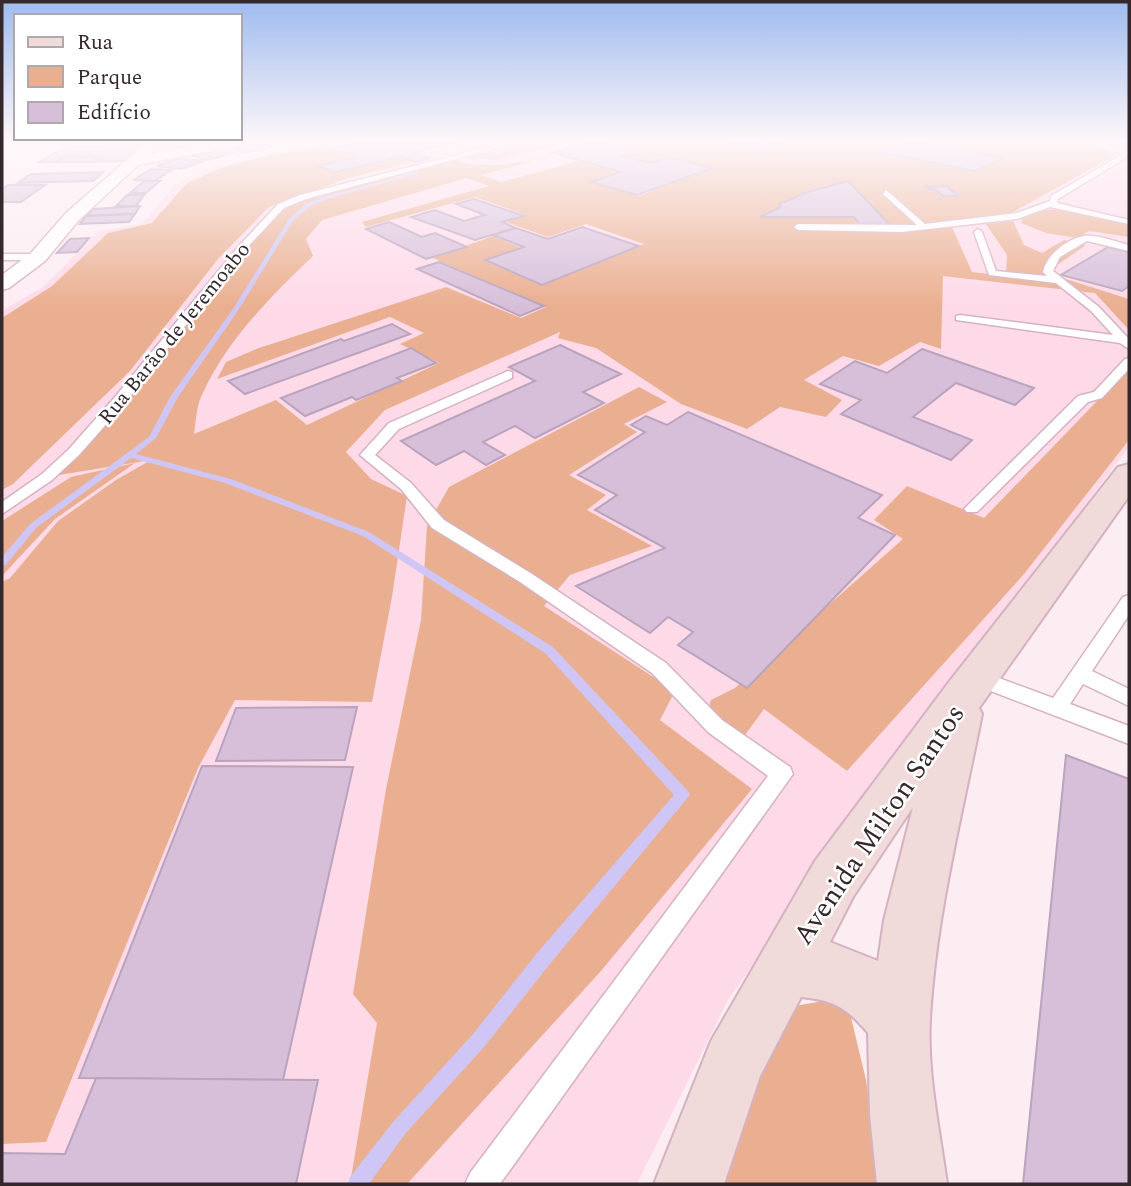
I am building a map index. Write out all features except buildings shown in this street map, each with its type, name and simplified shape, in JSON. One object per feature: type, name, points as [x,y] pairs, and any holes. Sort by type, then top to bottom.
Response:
[{"type":"main road","name":"Avenida Milton Santos","points":[[690,1184],[733,1063],[834,879],[971,686],[1129,474]]},
{"type":"main road","name":"Avenida Milton Santos","points":[[912,1184],[903,1115],[899,1022],[912,920],[971,686]]},
{"type":"main road","points":[[784,967],[836,971],[860,982],[899,1022]]},
{"type":"street","points":[[2,284],[38,257],[72,217],[95,196]]},
{"type":"lane","name":"Rua Barão de Jeremoabo","points":[[2,509],[47,477],[74,452],[120,400],[223,270],[281,206],[306,196]]},
{"type":"lane","points":[[891,196],[922,225]]},
{"type":"lane","points":[[798,227],[888,230],[1017,216],[1030,213],[1062,196]]},
{"type":"lane","points":[[1054,201],[1071,198]]},
{"type":"lane","points":[[1054,201],[1129,220]]},
{"type":"lane","points":[[978,232],[992,273],[1057,280]]},
{"type":"lane","points":[[1126,343],[1096,309],[1048,272],[1048,266],[1062,251],[1086,238],[1129,248]]},
{"type":"lane","points":[[2,257],[38,257]]},
{"type":"lane","points":[[960,318],[1126,343]]},
{"type":"lane","points":[[972,509],[1083,399],[1098,395],[1129,362]]},
{"type":"lane","points":[[481,1184],[782,774],[715,726],[659,668],[526,578],[444,529],[406,486],[367,456],[394,425],[508,375]]},
{"type":"lane","points":[[1110,382],[1129,388]]},
{"type":"lane","points":[[1058,708],[1129,601]]},
{"type":"lane","points":[[1080,674],[1129,698]]},
{"type":"lane","points":[[971,686],[1058,708],[1129,736]]},
{"type":"shaded area","points":[[166,196],[1129,196],[1129,447],[969,660],[728,1000],[637,1184],[2,1184],[2,311],[43,287],[99,231],[142,224]]},
{"type":"green space","points":[[175,196],[298,196],[269,207],[218,259],[130,371],[13,484],[2,490],[2,318],[52,286],[108,233],[152,223]]},
{"type":"green space","points":[[314,196],[404,196],[322,220],[306,239],[313,256],[250,321],[211,377],[199,401],[194,434],[276,400],[307,425],[439,363],[400,344],[424,333],[390,317],[217,379],[226,362],[259,348],[446,287],[521,318],[546,307],[433,258],[493,236],[520,247],[485,261],[541,285],[644,244],[586,224],[548,237],[506,222],[526,215],[475,197],[366,227],[362,222],[452,196],[799,196],[780,204],[781,207],[762,217],[854,217],[891,225],[863,196],[1041,196],[997,221],[923,229],[952,227],[972,272],[1006,276],[1007,255],[986,224],[1013,221],[1024,245],[1042,253],[1064,240],[1086,245],[1050,270],[1050,274],[1129,299],[1129,330],[1095,293],[943,276],[941,349],[920,342],[879,366],[843,356],[804,380],[842,400],[826,417],[780,407],[747,429],[681,404],[596,348],[558,338],[560,332],[385,410],[346,452],[371,479],[407,496],[392,597],[372,702],[235,700],[198,768],[46,1142],[2,1144],[2,582],[10,578],[58,521],[116,480],[151,460],[47,477],[281,206]]},
{"type":"green space","points":[[1066,209],[1129,223],[1129,237],[1089,231],[1077,238],[1046,233],[1021,223],[1023,218],[1043,210]]},
{"type":"green space","points":[[1129,368],[1129,440],[1024,574],[847,771],[764,709],[745,735],[732,745],[705,723],[711,700],[735,688],[903,539],[874,520],[907,486],[984,518]]},
{"type":"green space","points":[[639,387],[667,402],[624,424],[637,432],[569,475],[606,495],[587,510],[652,546],[570,575],[544,606],[675,691],[660,720],[752,789],[601,971],[407,1184],[350,1184],[377,1023],[353,994],[386,789],[421,620],[427,526],[449,487]]},
{"type":"green space","points":[[135,463],[55,519],[2,576],[2,521],[71,477]]},
{"type":"green space","points":[[829,1000],[848,1005],[866,1080],[882,1184],[722,1184],[777,1009]]},
{"type":"waterway","points":[[2,563],[33,526],[152,438],[174,397],[236,309],[291,220],[308,205],[331,196]]},
{"type":"waterway","points":[[130,455],[228,481],[366,534],[549,650],[683,795],[543,959],[479,1040],[399,1128],[357,1184]]}]
